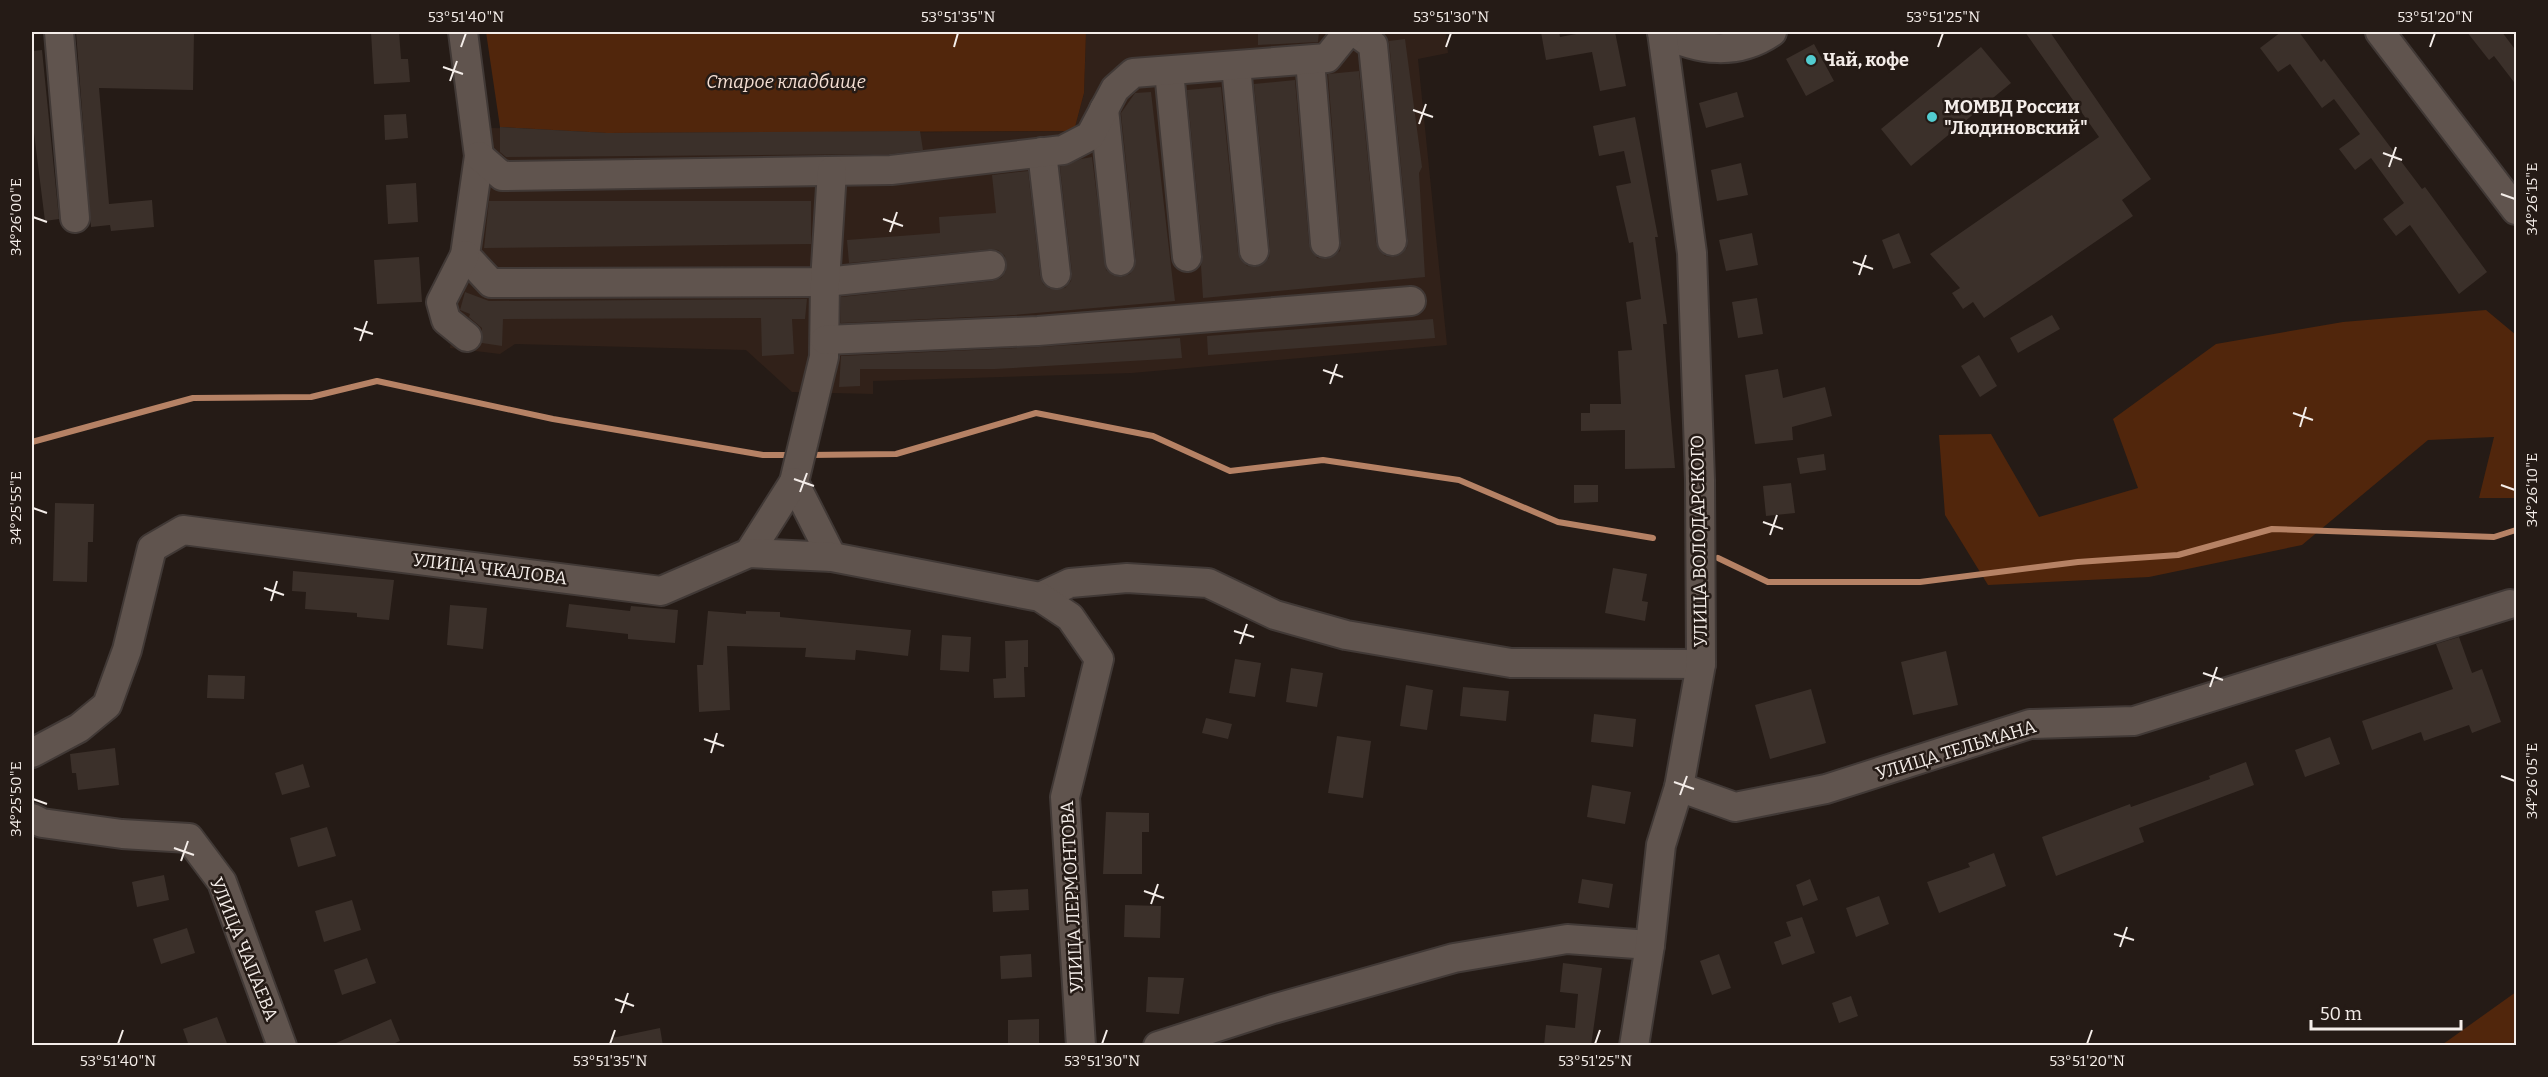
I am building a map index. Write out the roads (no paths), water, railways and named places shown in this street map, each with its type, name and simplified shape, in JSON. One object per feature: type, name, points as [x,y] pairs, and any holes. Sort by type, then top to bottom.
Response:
[{"type":"street","points":[[59,32],[75,218]]},
{"type":"street","points":[[463,32],[479,156],[465,255],[441,302],[446,320],[467,337]]},
{"type":"street","points":[[479,156],[502,176],[891,170],[1063,150],[1090,136],[1115,89],[1133,73],[1327,58],[1348,32]]},
{"type":"street","points":[[1355,32],[1373,45],[1392,241]]},
{"type":"street","name":"УЛИЦА ВОЛОДАРСКОГО","points":[[1662,32],[1686,44],[1713,49],[1737,47],[1772,32]]},
{"type":"street","name":"УЛИЦА ВОЛОДАРСКОГО","points":[[1634,1046],[1650,945],[1661,845],[1678,787],[1701,664],[1700,480],[1692,253],[1662,32]]},
{"type":"street","points":[[2380,32],[2517,210]]},
{"type":"street","points":[[1310,60],[1325,243]]},
{"type":"street","points":[[1236,66],[1254,251]]},
{"type":"street","points":[[1169,71],[1187,257]]},
{"type":"street","points":[[1104,109],[1120,261]]},
{"type":"street","points":[[1042,152],[1056,274]]},
{"type":"street","points":[[749,553],[794,482],[824,357],[825,282],[832,171]]},
{"type":"street","points":[[465,255],[491,283],[825,282],[991,265]]},
{"type":"street","points":[[825,340],[1038,331],[1411,301]]},
{"type":"street","points":[[794,482],[832,558]]},
{"type":"street","name":"УЛИЦА ЧКАЛОВА","points":[[32,753],[79,728],[107,705],[127,650],[152,548],[183,530],[661,591],[749,553],[832,558],[1040,597],[1070,617]]},
{"type":"street","points":[[1040,597],[1070,583],[1127,578],[1208,583],[1275,615],[1346,635],[1511,663],[1701,664]]},
{"type":"street","name":"УЛИЦА ТЕЛЬМАНА","points":[[1678,787],[1735,807],[1827,789],[2030,724],[2134,721],[2510,604]]},
{"type":"street","name":"УЛИЦА ЛЕРМОНТОВА","points":[[1070,617],[1099,659],[1065,796],[1081,1046]]},
{"type":"street","name":"УЛИЦА ЧАПАЕВА","points":[[32,818],[42,823],[122,834],[189,838],[222,882],[282,1046]]},
{"type":"street","points":[[1158,1046],[1273,1009],[1454,958],[1567,939],[1650,945]]},
{"type":"waterway","points":[[32,442],[193,398],[311,397],[377,381],[553,419],[763,455],[793,455]]},
{"type":"waterway","points":[[809,455],[896,454],[1036,413],[1153,436],[1230,471],[1323,460],[1459,480],[1558,522],[1653,538]]},
{"type":"waterway","points":[[1718,558],[1768,582],[1920,582],[2078,562],[2178,555],[2272,529],[2494,537],[2516,530]]},
{"type":"place","name":"Чай, кофе","points":[[1811,60]]},
{"type":"place","name":"МОМВД России \"Людиновский\"","points":[[1932,117]]},
{"type":"park label","name":"Старое кладбище","points":[[786,82]]}]
